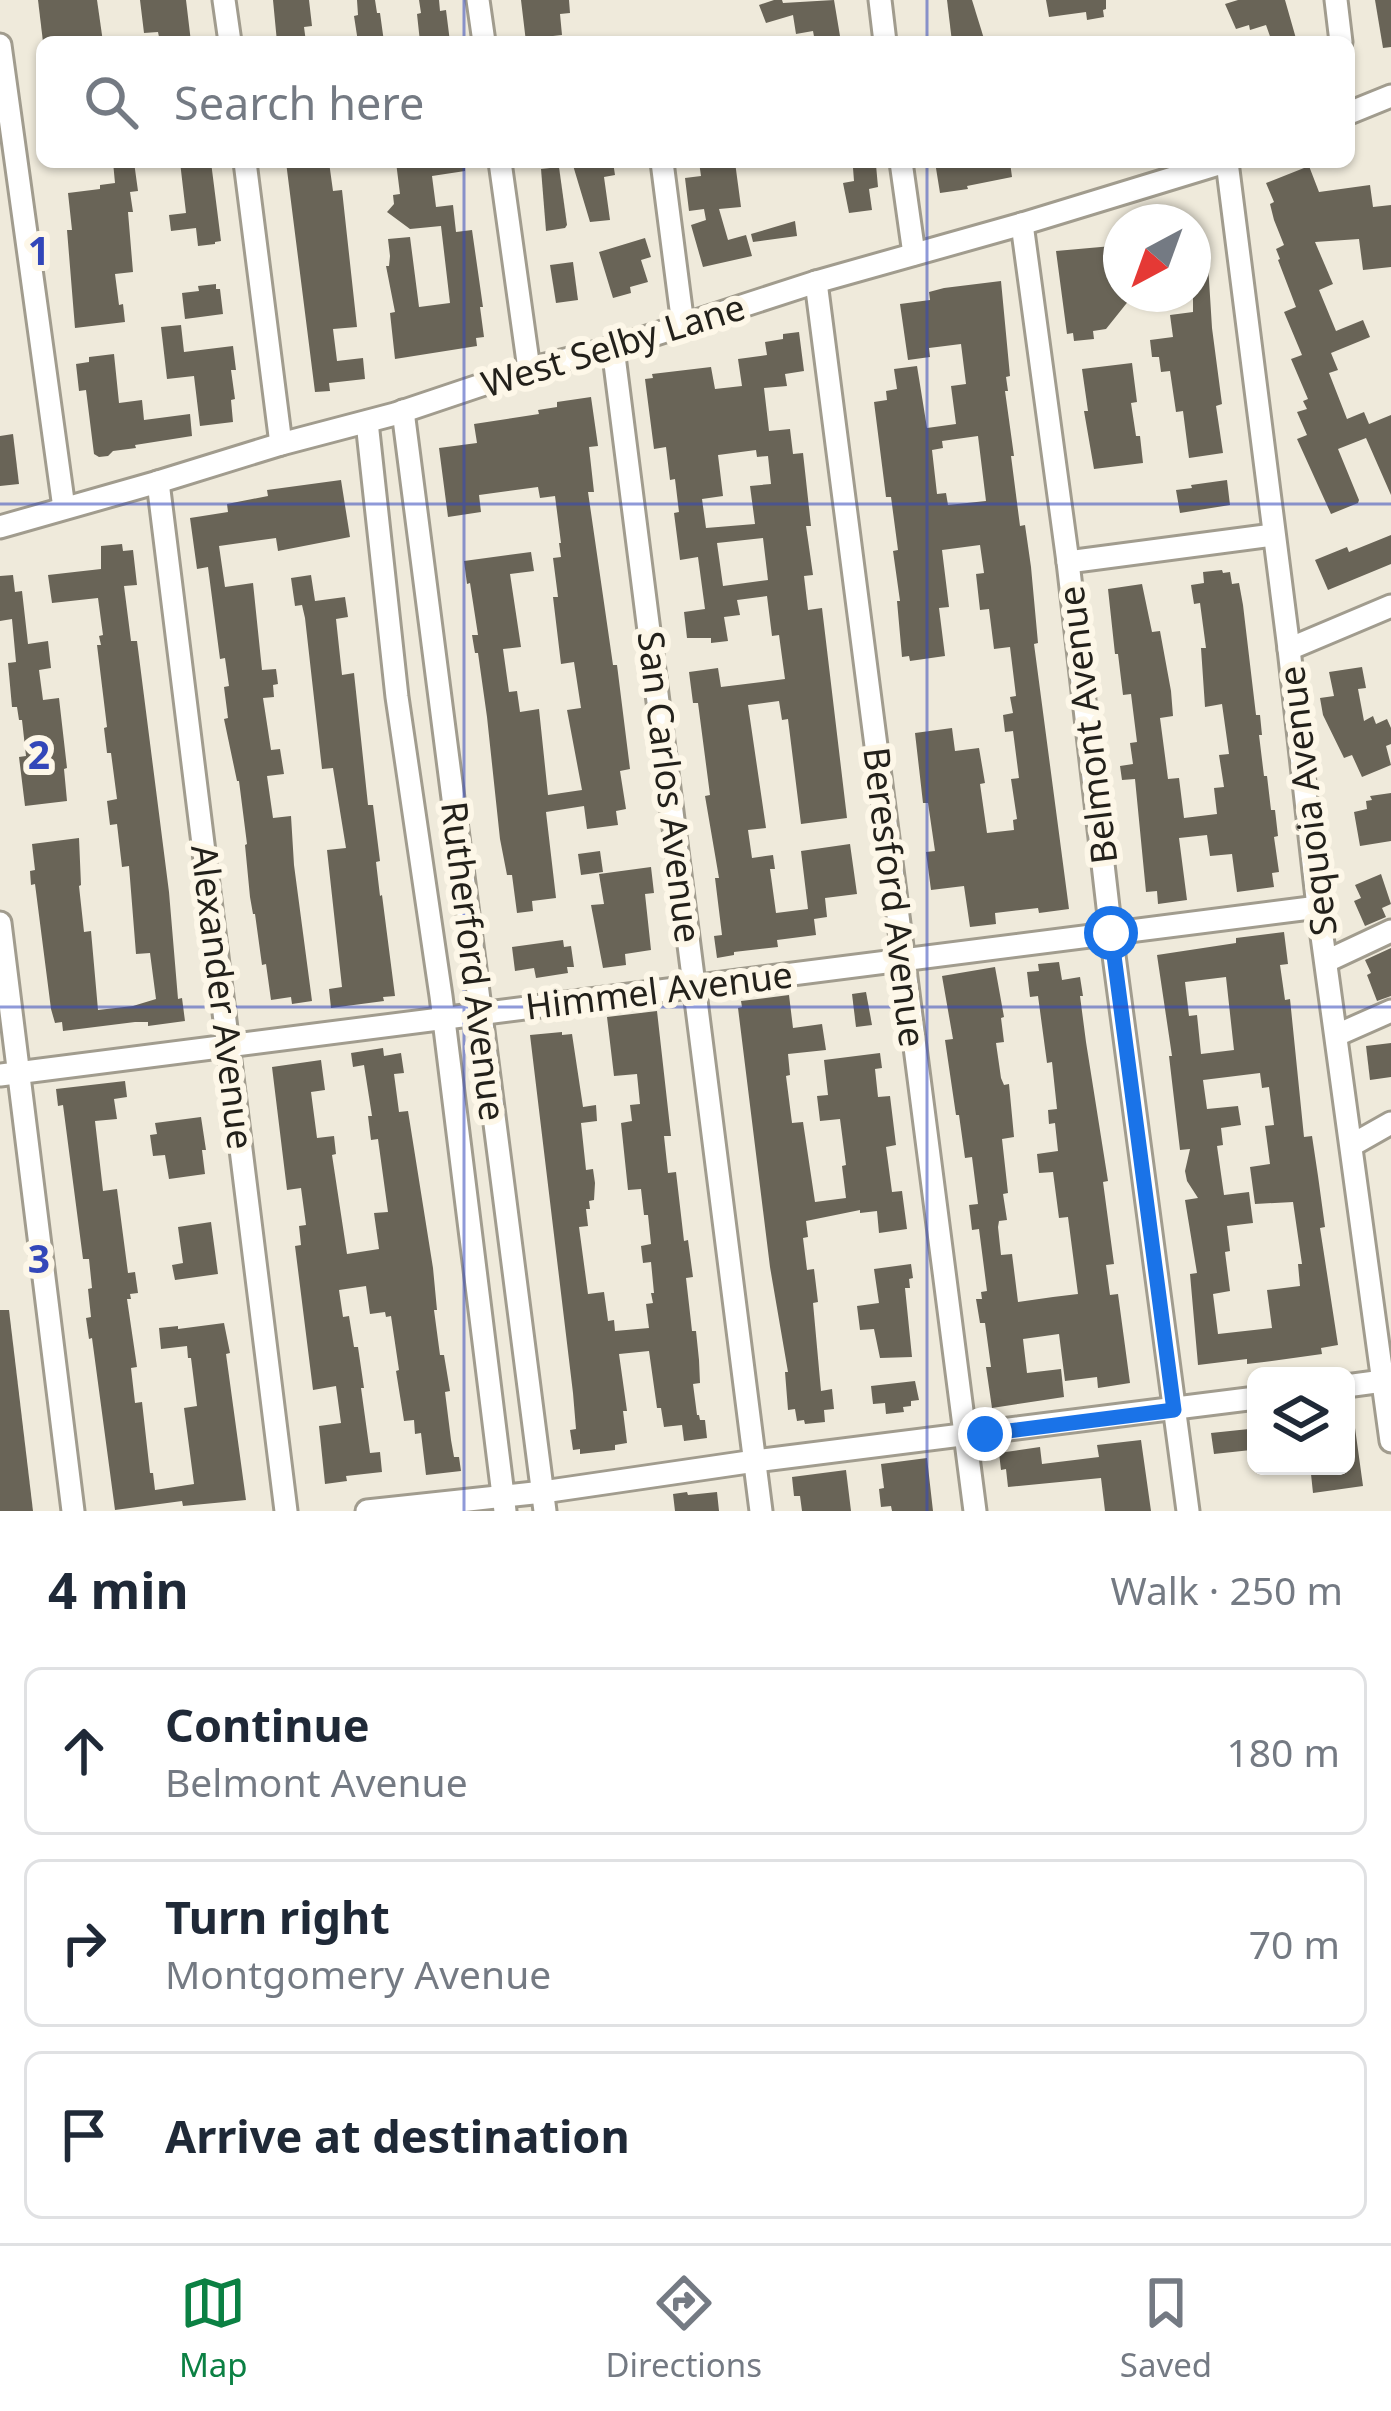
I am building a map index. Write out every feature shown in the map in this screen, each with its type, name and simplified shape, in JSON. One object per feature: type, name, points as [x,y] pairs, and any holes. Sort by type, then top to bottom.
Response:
[{"type":"street","points":[[224,0],[229,36]]},
{"type":"street","points":[[478,0],[483,36]]},
{"type":"street","points":[[880,0],[884,36]]},
{"type":"street","points":[[1336,0],[1340,36]]},
{"type":"street","points":[[0,45],[64,508]]},
{"type":"street","points":[[1355,107],[1391,96]]},
{"type":"street","points":[[246,168],[281,443]]},
{"type":"street","points":[[501,168],[529,369]]},
{"type":"street","points":[[663,168],[682,326]]},
{"type":"street","points":[[902,168],[914,254]]},
{"type":"street","name":"West Selby Lane","points":[[0,526],[367,422],[816,282],[1206,168]]},
{"type":"street","name":"Sequoia Avenue","points":[[1227,168],[1318,908],[1391,1441]]},
{"type":"street","name":"Belmont Avenue","points":[[1022,224],[1188,1511]]},
{"type":"street","name":"Beresford Avenue","points":[[816,282],[975,1511]]},
{"type":"street","name":"San Carlos Avenue","points":[[613,348],[761,1511]]},
{"type":"street","name":"Rutherford Avenue","points":[[404,411],[544,1502]]},
{"type":"street","name":"Rutherford Avenue","points":[[367,422],[397,697],[444,1018],[504,1504]]},
{"type":"street","name":"Alexander Avenue","points":[[158,482],[286,1511]]},
{"type":"street","points":[[1068,562],[1273,535]]},
{"type":"street","points":[[1289,650],[1391,606]]},
{"type":"street","name":"Himmel Avenue","points":[[10,1074],[1318,908]]},
{"type":"street","points":[[0,923],[10,1074],[73,1511]]},
{"type":"street","points":[[1327,961],[1391,931]]},
{"type":"street","points":[[1337,1035],[1391,1011]]},
{"type":"street","points":[[1352,1145],[1391,1124]]},
{"type":"street","points":[[1355,1385],[1383,1381]]},
{"type":"street","points":[[367,1511],[544,1502],[755,1461],[1247,1399]]},
{"type":"building","points":[[38,0],[97,0],[102,36],[42,36]]},
{"type":"building","points":[[140,0],[186,0],[190,36],[144,33]]},
{"type":"building","points":[[273,0],[309,0],[312,26],[304,27],[305,36],[276,36]]},
{"type":"building","points":[[357,0],[375,0],[383,36],[357,36],[354,16],[358,15]]},
{"type":"building","points":[[419,0],[439,0],[440,11],[446,10],[449,36],[419,36],[417,14],[421,13]]},
{"type":"building","points":[[521,0],[569,0],[570,13],[560,14],[562,35],[525,36]]},
{"type":"building","points":[[774,0],[834,0],[840,36],[814,36],[813,31],[796,34],[793,15],[766,23],[759,5]]},
{"type":"building","points":[[947,0],[972,0],[983,36],[951,36]]},
{"type":"building","points":[[1046,0],[1106,0],[1106,9],[1104,17],[1087,20],[1086,12],[1049,17]]},
{"type":"building","points":[[1285,0],[1295,36],[1270,36],[1266,25],[1236,29],[1225,4]]},
{"type":"building","points":[[1375,0],[1391,0],[1391,47],[1383,48]]},
{"type":"building","points":[[114,168],[135,168],[138,191],[130,192],[133,212],[128,212],[133,272],[115,274],[125,322],[75,328],[68,193],[115,183]]},
{"type":"building","points":[[181,168],[212,168],[221,241],[198,246],[196,228],[171,231],[169,215],[186,213]]},
{"type":"building","points":[[287,168],[330,168],[333,191],[342,190],[357,327],[333,329],[337,361],[363,358],[365,379],[329,383],[330,391],[315,392]]},
{"type":"building","points":[[397,168],[465,168],[432,176],[436,207],[453,205],[456,232],[472,230],[483,307],[484,337],[476,338],[477,346],[395,359],[388,239],[410,237],[419,307],[450,303],[441,226],[410,229],[387,212],[394,204],[393,195],[400,194]]},
{"type":"building","points":[[559,168],[565,228],[546,231],[541,169]]},
{"type":"building","points":[[574,168],[614,168],[615,175],[604,177],[610,220],[590,222]]},
{"type":"building","points":[[700,168],[736,168],[741,207],[719,209],[728,240],[746,235],[752,256],[703,267],[691,225],[706,220],[704,209],[689,211],[685,178],[701,176]]},
{"type":"building","points":[[853,168],[876,168],[878,187],[869,189],[872,210],[849,213],[843,183],[854,181]]},
{"type":"building","points":[[936,168],[1011,168],[1012,177],[940,193]]},
{"type":"building","points":[[1310,168],[1319,192],[1370,185],[1373,207],[1391,205],[1391,267],[1363,270],[1359,239],[1315,242],[1333,284],[1319,290],[1336,331],[1363,320],[1370,337],[1331,353],[1338,370],[1329,373],[1347,419],[1364,412],[1369,424],[1391,415],[1391,495],[1366,438],[1338,449],[1359,500],[1331,514],[1297,439],[1307,435],[1297,412],[1307,409],[1303,401],[1308,399],[1291,359],[1302,355],[1284,312],[1296,307],[1278,260],[1276,249],[1284,245],[1266,183]]},
{"type":"building","points":[[795,221],[797,236],[753,242],[751,234]]},
{"type":"building","points":[[645,238],[651,257],[641,260],[648,282],[613,298],[599,252]]},
{"type":"building","points":[[1103,247],[1103,312],[1120,312],[1106,329],[1093,331],[1094,339],[1074,341],[1073,333],[1067,334],[1056,251]]},
{"type":"building","points":[[573,262],[578,300],[556,303],[550,265]]},
{"type":"building","points":[[1001,281],[1011,456],[1031,567],[1038,643],[1034,644],[1069,909],[995,913],[996,924],[970,927],[964,886],[931,890],[926,852],[935,851],[928,803],[923,803],[915,733],[952,728],[955,751],[979,748],[987,833],[1014,830],[1017,819],[1011,779],[1019,778],[1013,731],[1005,732],[1003,715],[1013,713],[1010,697],[1016,696],[1010,647],[994,649],[989,609],[980,610],[976,574],[984,573],[980,545],[942,550],[949,607],[939,608],[945,656],[910,661],[909,656],[902,657],[893,551],[898,550],[874,402],[887,400],[886,391],[897,389],[894,369],[917,366],[927,428],[956,424],[951,386],[966,384],[961,344],[929,348],[930,357],[908,360],[900,304],[930,300],[929,292]],"holes":[[[978,436],[986,501],[948,505],[946,493],[937,494],[932,450],[943,448],[942,441]]]},
{"type":"building","points":[[216,284],[223,314],[185,319],[182,293]]},
{"type":"building","points":[[1211,312],[1223,453],[1189,458],[1183,411],[1176,412],[1170,371],[1161,372],[1159,357],[1152,357],[1150,340],[1173,337],[1170,315]]},
{"type":"building","points":[[181,325],[184,352],[233,346],[233,422],[200,426],[194,376],[167,379],[161,327]]},
{"type":"building","points":[[799,332],[804,371],[785,374],[787,386],[764,388],[769,431],[790,429],[793,454],[803,453],[813,575],[804,576],[808,610],[822,608],[847,818],[801,824],[788,719],[782,720],[779,701],[748,705],[766,828],[748,830],[752,858],[773,855],[775,869],[770,869],[776,913],[808,909],[801,851],[850,844],[857,894],[825,898],[827,917],[814,919],[816,935],[777,940],[778,947],[717,958],[714,936],[722,935],[715,878],[719,878],[705,796],[710,795],[698,703],[693,703],[689,672],[718,668],[721,687],[785,679],[767,596],[737,600],[740,615],[724,617],[728,641],[687,638],[684,612],[705,609],[698,557],[680,560],[675,479],[670,480],[666,447],[654,449],[645,379],[653,378],[652,374],[711,367],[715,389],[742,386],[738,359],[767,355],[765,342],[783,339],[783,334]],"holes":[[[756,450],[757,457],[768,456],[771,484],[750,486],[755,524],[706,528],[702,499],[723,496],[718,455]],[[763,538],[768,580],[723,586],[717,543]]]},
{"type":"building","points":[[114,354],[119,403],[142,400],[144,420],[190,414],[192,436],[135,445],[108,456],[94,454],[86,390],[79,391],[76,364]]},
{"type":"building","points":[[1132,363],[1137,402],[1131,403],[1143,463],[1094,469],[1082,369]]},
{"type":"building","points":[[591,397],[598,446],[589,447],[594,492],[588,492],[630,769],[620,771],[626,809],[616,811],[618,825],[587,829],[584,806],[546,812],[556,898],[532,901],[533,911],[517,913],[512,875],[507,875],[500,839],[487,717],[472,635],[478,635],[464,561],[531,552],[534,571],[510,574],[521,647],[503,649],[509,692],[517,691],[520,712],[539,709],[548,795],[582,790],[567,710],[581,708],[574,662],[561,664],[553,597],[558,597],[553,558],[561,557],[555,496],[540,498],[538,487],[479,495],[481,512],[448,517],[439,448],[477,443],[474,424],[539,414],[538,410],[557,407],[557,402]]},
{"type":"building","points":[[13,434],[19,484],[0,486],[0,436]]},
{"type":"building","points":[[341,480],[350,537],[278,551],[276,538],[219,546],[225,587],[253,583],[262,670],[276,669],[274,697],[263,698],[271,750],[280,749],[284,774],[267,776],[273,818],[291,816],[312,1001],[292,1004],[291,997],[271,1000],[266,964],[262,965],[239,781],[224,719],[228,718],[224,687],[229,686],[225,658],[220,659],[208,567],[197,569],[190,518],[228,512],[227,504],[268,496],[267,490]]},
{"type":"building","points":[[1227,480],[1230,505],[1180,513],[1176,490]]},
{"type":"building","points":[[1391,535],[1391,564],[1328,590],[1315,560]]},
{"type":"building","points":[[122,544],[123,551],[133,550],[137,585],[124,586],[131,641],[137,641],[178,999],[182,998],[185,1021],[63,1031],[51,1009],[35,884],[31,885],[30,871],[35,870],[32,844],[79,838],[84,932],[91,931],[98,1010],[156,999],[150,953],[136,954],[129,866],[122,867],[117,824],[110,825],[107,801],[117,799],[104,728],[98,598],[52,603],[48,575],[101,569],[101,546]]},
{"type":"building","points":[[1203,572],[1230,572],[1232,584],[1239,583],[1256,715],[1260,715],[1264,776],[1271,810],[1275,810],[1279,872],[1272,873],[1274,887],[1237,892],[1232,854],[1210,856],[1207,835],[1179,838],[1187,900],[1158,904],[1157,891],[1146,892],[1135,779],[1122,780],[1120,766],[1133,764],[1130,743],[1137,742],[1131,694],[1123,695],[1115,654],[1108,589],[1142,584],[1152,632],[1160,631],[1171,691],[1173,716],[1160,718],[1168,779],[1179,778],[1184,818],[1217,814],[1214,788],[1224,787],[1219,755],[1229,754],[1222,704],[1205,707],[1201,648],[1206,648],[1200,603],[1194,604],[1191,585],[1204,583]]},
{"type":"building","points":[[13,575],[15,592],[22,591],[28,644],[48,641],[51,668],[39,670],[43,700],[59,698],[67,801],[25,806],[19,757],[26,756],[22,720],[17,707],[12,707],[8,663],[16,662],[12,619],[0,621],[0,576]]},
{"type":"building","points":[[311,575],[315,601],[345,597],[348,617],[336,619],[342,675],[354,673],[395,996],[331,1008],[329,989],[342,987],[327,850],[346,848],[333,768],[322,769],[305,618],[302,605],[295,606],[291,578]]},
{"type":"building","points":[[1362,667],[1366,688],[1358,689],[1364,721],[1373,716],[1376,724],[1387,719],[1391,765],[1362,777],[1352,755],[1344,758],[1320,698],[1334,696],[1329,672]]},
{"type":"building","points":[[1391,793],[1391,841],[1360,846],[1354,812],[1367,809],[1370,796]]},
{"type":"building","points":[[600,851],[603,872],[581,875],[578,854]]},
{"type":"building","points":[[651,867],[654,893],[645,894],[651,950],[625,954],[626,965],[603,968],[591,905],[604,904],[599,874]]},
{"type":"building","points":[[1381,874],[1391,904],[1382,908],[1386,917],[1365,926],[1354,901],[1361,898],[1355,885]]},
{"type":"building","points":[[1284,932],[1288,964],[1280,965],[1285,1000],[1290,999],[1304,1137],[1312,1136],[1338,1345],[1321,1348],[1322,1354],[1198,1365],[1190,1274],[1197,1273],[1185,1200],[1198,1198],[1185,1171],[1190,1149],[1180,1150],[1157,955],[1236,943],[1236,938]],"holes":[[[1226,977],[1234,1050],[1201,1054],[1197,1015],[1189,1016],[1185,982]],[[1260,1073],[1262,1088],[1269,1087],[1274,1125],[1265,1126],[1270,1164],[1250,1167],[1255,1204],[1293,1202],[1302,1264],[1298,1264],[1300,1286],[1267,1290],[1272,1328],[1218,1334],[1213,1294],[1230,1291],[1227,1226],[1253,1223],[1249,1192],[1224,1195],[1217,1146],[1223,1145],[1221,1128],[1241,1125],[1238,1106],[1207,1109],[1203,1080]]]},
{"type":"building","points":[[563,940],[564,947],[571,946],[574,967],[567,967],[568,973],[536,978],[534,968],[515,971],[512,947]]},
{"type":"building","points":[[1391,948],[1391,996],[1377,1001],[1365,960]]},
{"type":"building","points":[[1059,962],[1062,980],[1080,977],[1108,1181],[1103,1182],[1114,1264],[1106,1265],[1110,1295],[1118,1294],[1130,1383],[1098,1388],[1097,1377],[1065,1381],[1059,1334],[1023,1339],[1027,1373],[1061,1369],[1064,1397],[992,1408],[985,1323],[980,1323],[976,1299],[987,1291],[979,1229],[972,1230],[969,1205],[978,1204],[972,1157],[965,1158],[956,1115],[945,1040],[953,1039],[942,976],[995,967],[1004,1017],[1004,1042],[996,1043],[1001,1078],[1004,1085],[1009,1084],[1014,1137],[1002,1139],[1007,1220],[999,1221],[998,1227],[1001,1255],[1012,1254],[1018,1302],[1078,1294],[1068,1217],[1059,1218],[1053,1172],[1039,1173],[1037,1154],[1058,1151],[1055,1123],[1049,1124],[1048,1110],[1057,1109],[1038,996],[1030,997],[1027,972],[1039,971],[1038,964]]},
{"type":"building","points":[[866,992],[872,1025],[856,1027],[852,994]]},
{"type":"building","points":[[789,995],[793,1028],[822,1024],[826,1050],[788,1054],[790,1075],[786,1076],[792,1123],[803,1122],[815,1202],[846,1198],[840,1119],[820,1121],[817,1096],[828,1095],[824,1060],[880,1053],[882,1068],[875,1069],[878,1097],[890,1096],[896,1145],[886,1147],[892,1192],[902,1191],[907,1229],[879,1233],[877,1211],[806,1221],[807,1270],[814,1269],[818,1302],[813,1303],[821,1391],[832,1389],[834,1409],[824,1410],[825,1422],[805,1424],[797,1421],[795,1409],[788,1410],[788,1372],[738,1008],[741,1001]]},
{"type":"building","points":[[657,1011],[671,1136],[664,1136],[668,1173],[676,1172],[684,1241],[688,1240],[693,1277],[686,1278],[700,1383],[693,1384],[697,1415],[705,1420],[707,1438],[684,1441],[682,1425],[664,1427],[649,1351],[619,1354],[627,1443],[615,1445],[615,1450],[580,1454],[580,1449],[573,1450],[570,1430],[576,1429],[573,1393],[530,1035],[572,1034],[583,1107],[596,1105],[597,1121],[581,1123],[586,1170],[593,1169],[595,1183],[594,1200],[586,1209],[588,1226],[579,1227],[588,1294],[604,1292],[608,1321],[614,1320],[615,1331],[649,1328],[646,1304],[653,1303],[654,1293],[651,1262],[643,1263],[641,1246],[651,1244],[648,1215],[644,1215],[641,1189],[628,1190],[621,1123],[632,1121],[630,1105],[640,1104],[637,1074],[614,1076],[607,1017]]},
{"type":"building","points":[[1391,1043],[1391,1077],[1370,1080],[1366,1046]]},
{"type":"building","points":[[383,1048],[384,1056],[401,1053],[404,1073],[394,1074],[399,1112],[408,1111],[433,1268],[440,1355],[444,1355],[450,1391],[445,1392],[451,1440],[461,1471],[426,1475],[421,1433],[415,1434],[414,1420],[404,1421],[391,1316],[370,1314],[366,1286],[339,1290],[343,1317],[349,1316],[354,1347],[358,1347],[370,1453],[380,1452],[382,1472],[325,1484],[319,1426],[341,1423],[336,1386],[313,1390],[295,1246],[301,1245],[299,1226],[306,1225],[301,1188],[287,1190],[272,1067],[321,1060],[325,1090],[311,1092],[317,1138],[334,1136],[336,1154],[332,1155],[347,1254],[379,1249],[374,1213],[388,1212],[378,1139],[371,1140],[364,1065],[353,1067],[351,1053]]},
{"type":"building","points":[[125,1081],[127,1097],[114,1099],[117,1119],[95,1121],[103,1191],[117,1189],[128,1273],[135,1272],[138,1293],[127,1299],[137,1367],[131,1368],[135,1403],[142,1402],[150,1473],[155,1490],[194,1484],[184,1408],[197,1406],[191,1358],[187,1346],[161,1349],[159,1328],[224,1323],[246,1500],[183,1506],[182,1501],[115,1510],[86,1318],[91,1317],[89,1259],[83,1259],[63,1105],[58,1106],[56,1089]]},
{"type":"building","points":[[201,1117],[205,1174],[169,1179],[165,1155],[153,1156],[150,1135],[157,1134],[155,1123]]},
{"type":"building","points":[[211,1222],[218,1274],[175,1280],[172,1265],[183,1263],[178,1227]]},
{"type":"building","points":[[911,1264],[913,1278],[910,1288],[905,1288],[912,1357],[880,1358],[874,1329],[860,1330],[857,1306],[879,1303],[874,1269]]},
{"type":"building","points":[[0,1310],[9,1310],[33,1511],[0,1511]]},
{"type":"building","points":[[915,1381],[919,1400],[903,1407],[904,1412],[886,1414],[885,1403],[873,1404],[871,1386]]},
{"type":"building","points":[[1355,1428],[1363,1486],[1313,1493],[1311,1475],[1355,1475]]},
{"type":"building","points":[[1247,1429],[1247,1450],[1214,1454],[1211,1433]]},
{"type":"building","points":[[1141,1440],[1151,1511],[1105,1511],[1101,1478],[1008,1487],[1006,1469],[1001,1470],[999,1453],[1040,1447],[1042,1464],[1099,1457],[1097,1445]]},
{"type":"building","points":[[927,1458],[933,1511],[881,1507],[881,1464]]},
{"type":"building","points":[[846,1470],[851,1511],[802,1511],[792,1477]]},
{"type":"building","points":[[717,1492],[719,1511],[675,1511],[673,1494]]},
{"type":"route","points":[[985,1434],[1174,1410],[1111,933]]}]
